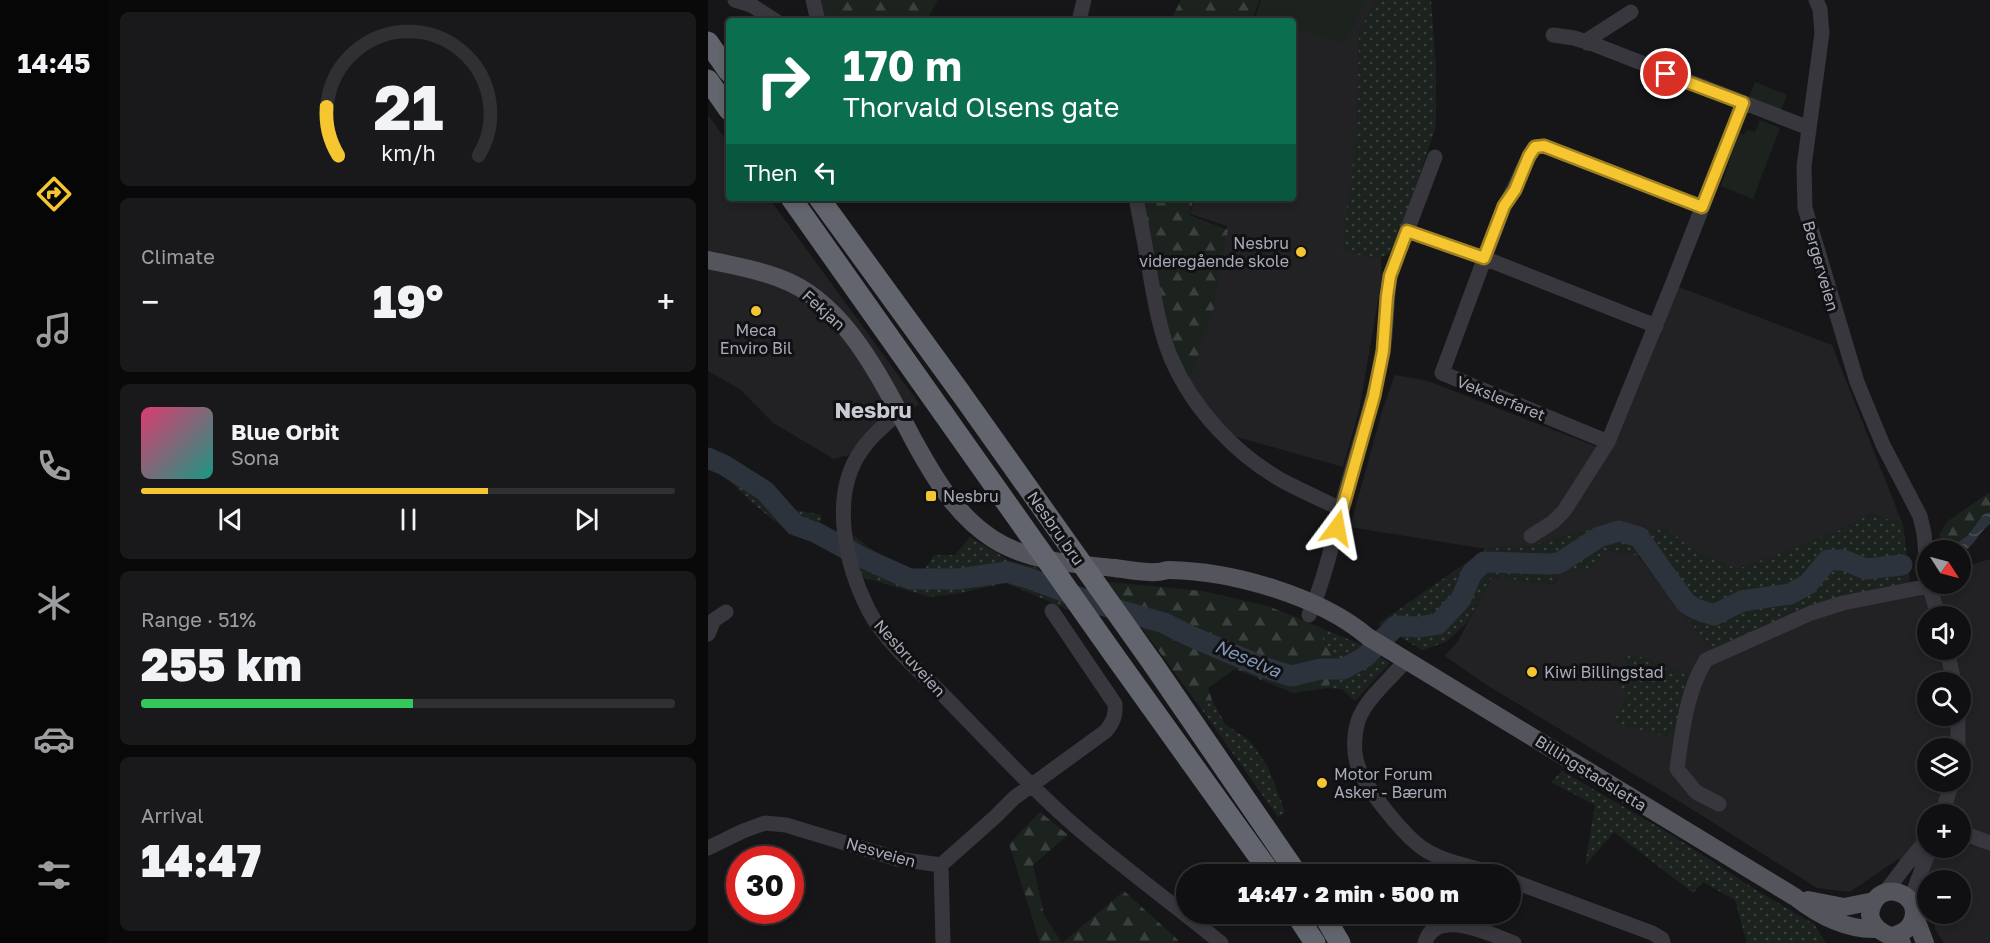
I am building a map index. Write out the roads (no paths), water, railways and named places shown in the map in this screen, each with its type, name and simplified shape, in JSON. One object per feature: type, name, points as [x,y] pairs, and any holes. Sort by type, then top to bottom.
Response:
[{"type":"highway","points":[[708,42],[726,68]]},
{"type":"highway","points":[[708,80],[726,106]]},
{"type":"highway","name":"Nesbru bru","points":[[793,201],[1263,864]]},
{"type":"highway","name":"Nesbru bru","points":[[821,201],[1153,664],[1290,864]]},
{"type":"highway","points":[[1303,924],[1315,943]]},
{"type":"highway","points":[[1329,924],[1340,943]]},
{"type":"main road","name":"Fekjan","points":[[708,260],[751,269],[780,279],[800,288],[817,300],[837,318],[857,343],[899,413]]},
{"type":"main road","points":[[899,413],[945,493],[971,522],[995,540],[1015,550],[1088,566],[1157,572],[1165,577],[1216,585],[1311,610]]},
{"type":"main road","name":"Billingstadsletta","points":[[1311,610],[1368,637],[1795,897],[1810,909],[1862,929],[1890,936]]},
{"type":"main road","points":[[1912,908],[1910,927],[1899,935],[1890,936],[1870,915],[1879,897],[1897,892],[1903,894],[1912,908],[1924,943]]},
{"type":"main road","name":"Billingstadsletta","points":[[1795,897],[1844,907],[1879,897]]},
{"type":"street","points":[[735,0],[751,5],[771,18]]},
{"type":"street","points":[[813,0],[817,18]]},
{"type":"street","points":[[1079,18],[1084,0]]},
{"type":"street","name":"Bergerveien","points":[[1816,0],[1820,9],[1822,33],[1803,181],[1809,225],[1857,382],[1882,445],[1920,516],[1925,540]]},
{"type":"street","points":[[1587,43],[1589,39],[1631,12]]},
{"type":"street","points":[[1552,35],[1563,35],[1587,43],[1809,128]]},
{"type":"street","points":[[1531,536],[1553,522],[1564,511],[1608,442],[1743,103]]},
{"type":"street","points":[[1484,258],[1504,206],[1515,190],[1535,147],[1544,146],[1702,207]]},
{"type":"street","points":[[1311,610],[1333,547],[1341,509],[1374,396],[1383,351],[1390,276],[1435,157]]},
{"type":"street","points":[[1137,201],[1157,314],[1171,357],[1192,398],[1223,434],[1259,464],[1282,480],[1341,509]]},
{"type":"street","points":[[1407,231],[1484,258],[1656,326]]},
{"type":"street","name":"Vekslerfaret","points":[[1484,258],[1442,373],[1608,442]]},
{"type":"street","name":"Nesbruveien","points":[[899,413],[875,434],[860,452],[849,476],[844,503],[844,529],[855,580],[871,614],[886,635],[1032,786],[1067,819],[1221,943]]},
{"type":"street","points":[[1719,804],[1696,792],[1677,769],[1690,698],[1706,660],[1832,606],[1917,586]]},
{"type":"street","points":[[943,943],[941,865],[1014,798],[1106,731],[1113,723],[1116,713],[1115,704],[1052,611]]},
{"type":"street","points":[[708,634],[714,620],[726,612]]},
{"type":"street","points":[[1406,660],[1368,704],[1358,721],[1355,737],[1358,765],[1377,797],[1406,834],[1428,852],[1460,864]]},
{"type":"street","name":"Nesveien","points":[[708,848],[765,823],[786,825],[898,859],[941,865]]},
{"type":"street","points":[[1971,836],[1990,843]]},
{"type":"street","points":[[1879,897],[1904,870],[1917,851]]},
{"type":"street","points":[[1912,908],[1927,858]]},
{"type":"street","points":[[1521,884],[1652,933],[1662,939],[1663,943]]},
{"type":"street","points":[[1425,943],[1432,931],[1442,926],[1462,925],[1514,943]]},
{"type":"water","points":[[1990,512],[1990,524],[1971,545],[1971,540],[1961,540],[1967,536],[1983,515]]},
{"type":"waterway","name":"Neselva","points":[[708,458],[724,465],[765,491],[795,525],[817,533],[859,556],[910,579],[958,579],[1007,572],[1094,603],[1164,623],[1263,667],[1291,676],[1321,669],[1343,669],[1365,657],[1396,626],[1418,627],[1438,624],[1461,599],[1472,573],[1484,562],[1559,563],[1599,537],[1619,531],[1639,537],[1686,603],[1714,615],[1742,601],[1790,594],[1808,584],[1828,560],[1843,560],[1866,569],[1902,565]]},
{"type":"place","name":"Nesbru videregående skole","points":[[1301,252]]},
{"type":"place","name":"Meca Enviro Bil","points":[[756,311]]},
{"type":"place","name":"Nesbru","points":[[931,496]]},
{"type":"place","name":"Kiwi Billingstad","points":[[1532,672]]},
{"type":"place","name":"Motor Forum Asker - Bærum","points":[[1322,783]]},
{"type":"district","name":"Nesbru","points":[[873,409]]}]
